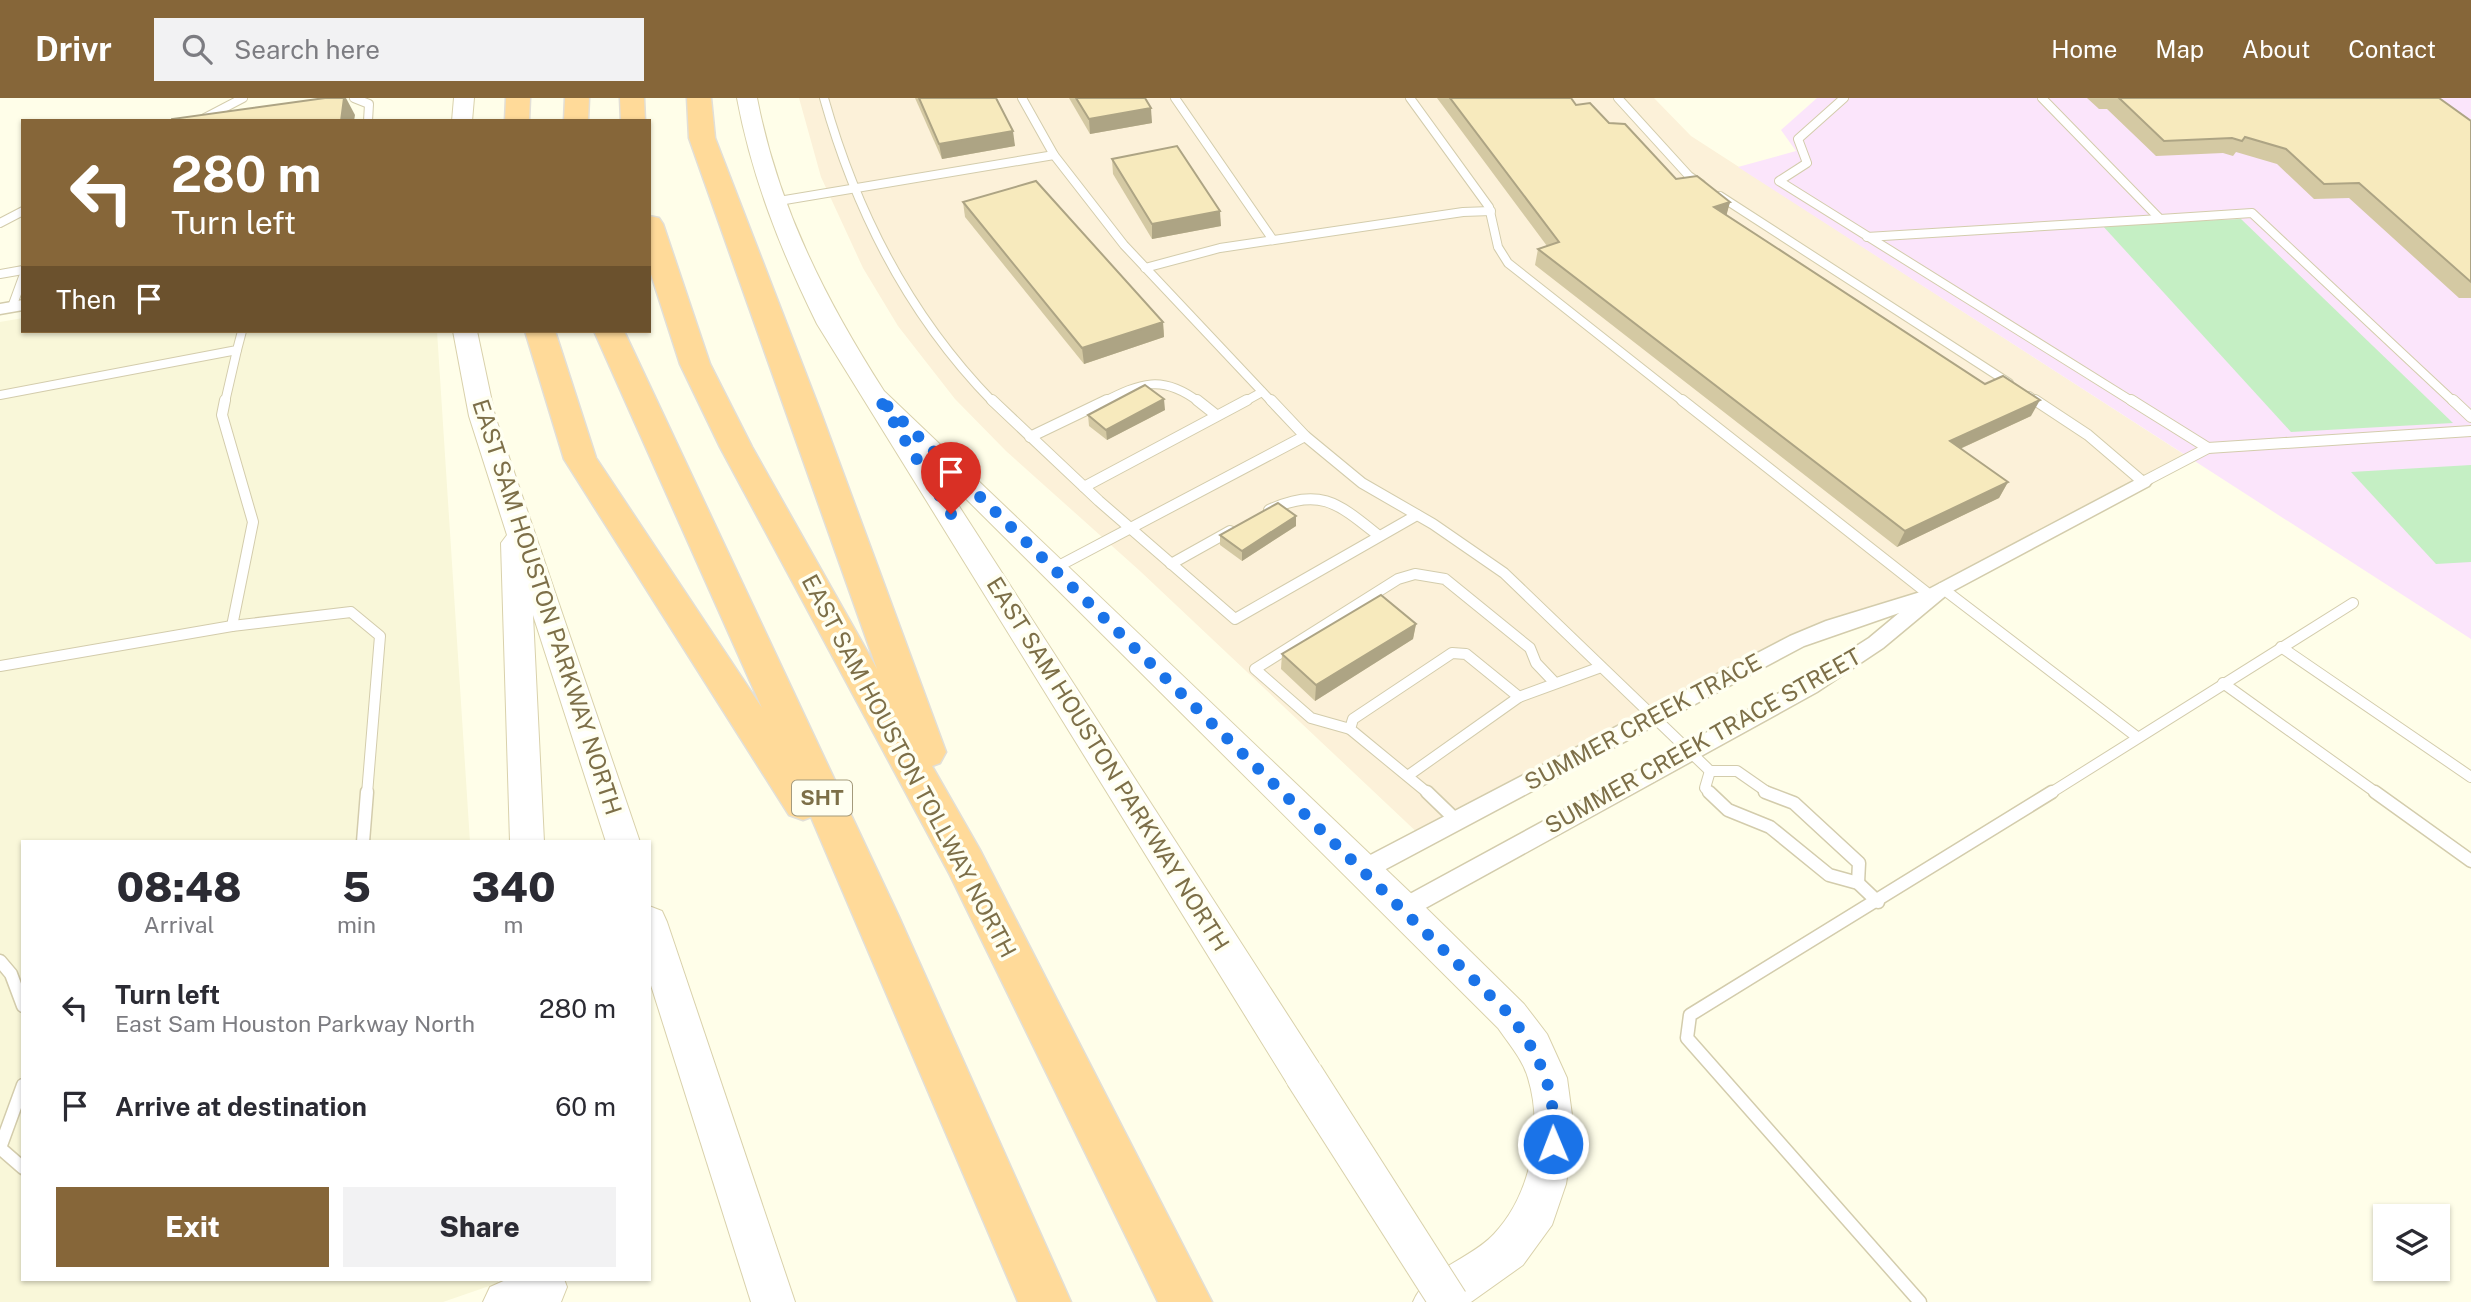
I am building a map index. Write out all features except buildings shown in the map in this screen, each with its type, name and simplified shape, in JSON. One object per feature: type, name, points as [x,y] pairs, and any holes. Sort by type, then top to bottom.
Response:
[{"type":"highway","points":[[517,119],[518,98]]},
{"type":"highway","points":[[576,119],[577,98]]},
{"type":"highway","points":[[632,98],[633,119]]},
{"type":"highway","points":[[699,98],[702,138],[805,413],[965,863]]},
{"type":"highway","name":"EAST SAM HOUSTON TOLLWAY NORTH","points":[[651,230],[695,364],[736,447],[965,863],[1186,1302]]},
{"type":"highway","points":[[541,333],[580,459],[877,917]]},
{"type":"highway","name":"SHT","points":[[610,333],[877,917],[1037,1285]]},
{"type":"main road","points":[[462,119],[464,98]]},
{"type":"main road","name":"EAST SAM HOUSTON PARKWAY NORTH","points":[[747,98],[773,202],[803,275],[828,324],[853,365],[878,397],[1449,1302]]},
{"type":"main road","name":"EAST SAM HOUSTON PARKWAY NORTH","points":[[465,333],[482,416],[622,840]]},
{"type":"main road","points":[[878,397],[1404,909],[1511,1016],[1533,1047],[1548,1078],[1554,1130],[1546,1184],[1537,1210],[1508,1250],[1434,1302]]},
{"type":"main road","points":[[513,503],[527,840]]},
{"type":"main road","points":[[651,928],[773,1302]]},
{"type":"main road","points":[[506,1302],[546,1290]]},
{"type":"street","name":"SUMMER CREEK TRACE STREET","points":[[1404,909],[1844,665],[1876,643],[1937,592],[2143,482]]},
{"type":"street","name":"SUMMER CREEK TRACE","points":[[1363,870],[1652,716],[1833,626],[1937,592]]},
{"type":"lane","points":[[204,119],[243,98]]},
{"type":"lane","points":[[824,98],[853,188],[895,271],[931,328],[978,385],[1030,437],[1129,528],[1235,619],[1416,515]]},
{"type":"lane","points":[[1022,98],[1054,155],[1145,268],[1305,436],[1363,483],[1477,552],[1504,573],[1710,771],[1737,771],[1762,791],[1794,803],[1859,863],[1858,883]]},
{"type":"lane","points":[[1175,98],[1273,240]]},
{"type":"lane","points":[[1410,98],[1490,211],[1498,247],[1508,263],[1937,592],[2137,737]]},
{"type":"lane","points":[[1618,98],[1689,176],[2088,435],[2143,482],[2208,448],[2471,431]]},
{"type":"lane","points":[[1844,98],[1798,139],[1807,163],[1779,181],[2208,448]]},
{"type":"lane","points":[[2042,98],[2160,219]]},
{"type":"lane","points":[[359,99],[370,107],[368,119]]},
{"type":"lane","points":[[211,119],[228,116]]},
{"type":"lane","points":[[773,202],[1054,155]]},
{"type":"lane","points":[[1145,268],[1209,250],[1463,212],[1490,211]]},
{"type":"lane","points":[[0,223],[21,212]]},
{"type":"lane","points":[[1867,237],[2252,213],[2471,417]]},
{"type":"lane","points":[[0,274],[21,270]]},
{"type":"lane","points":[[12,307],[21,282]]},
{"type":"lane","points":[[232,626],[253,522],[222,415],[241,333]]},
{"type":"lane","points":[[0,395],[237,350]]},
{"type":"lane","points":[[1030,437],[1135,386],[1151,382],[1176,385],[1216,415]]},
{"type":"lane","points":[[1084,487],[1262,391]]},
{"type":"lane","points":[[1053,569],[1305,436]]},
{"type":"lane","points":[[1264,512],[1288,499],[1319,495],[1332,499],[1379,536]]},
{"type":"lane","points":[[1171,564],[1241,525]]},
{"type":"lane","points":[[1456,821],[1409,775],[1350,729],[1311,718],[1255,669],[1398,579],[1415,574],[1445,579],[1530,648],[1536,663],[1555,683]]},
{"type":"lane","points":[[1920,1302],[1687,1038],[1690,1015],[1878,902],[2353,603]]},
{"type":"lane","points":[[0,667],[232,626],[351,612],[380,636],[363,840]]},
{"type":"lane","points":[[2281,647],[2471,777]]},
{"type":"lane","points":[[1350,729],[1353,719],[1452,653],[1466,654],[1519,697]]},
{"type":"lane","points":[[1409,775],[1519,697],[1601,667]]},
{"type":"lane","points":[[2224,683],[2471,861]]},
{"type":"lane","points":[[1710,771],[1705,788],[1728,810],[1770,827],[1829,875],[1858,883],[1878,902]]},
{"type":"lane","points":[[0,961],[11,974],[21,1001]]},
{"type":"lane","points":[[21,1090],[0,1148],[21,1166]]},
{"type":"shaded area","points":[[799,98],[1654,98],[1691,136],[2188,457],[1943,588],[1833,626],[1423,838],[1140,571],[1006,451],[955,399],[898,326],[863,268],[821,177]]},
{"type":"shaded area","points":[[1817,98],[2471,98],[2471,639],[1738,167],[1796,151],[1781,130]]},
{"type":"shaded area","points":[[21,318],[21,333],[437,333],[470,840],[21,840],[21,1281],[498,1283],[443,1302],[0,1302],[0,322]]},
{"type":"green space","points":[[2241,219],[2453,423],[2291,432],[2102,225]]},
{"type":"green space","points":[[2471,465],[2471,562],[2436,564],[2351,472]]},
{"type":"route","points":[[951,514],[878,397],[1511,1016],[1533,1047],[1548,1078],[1553,1144]]}]
